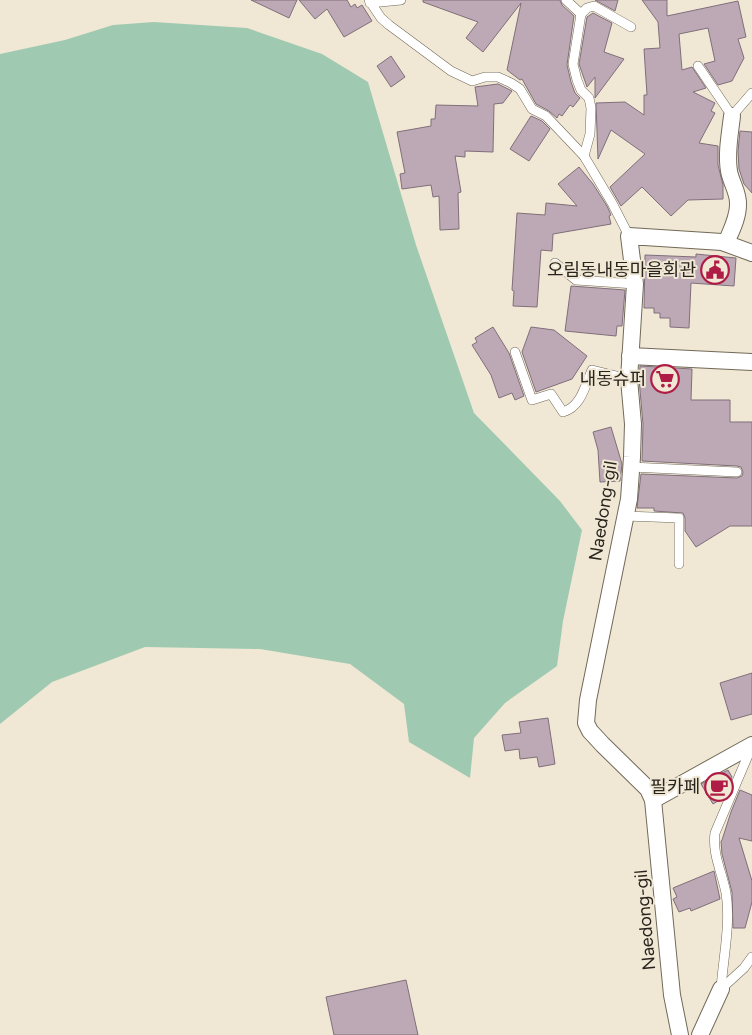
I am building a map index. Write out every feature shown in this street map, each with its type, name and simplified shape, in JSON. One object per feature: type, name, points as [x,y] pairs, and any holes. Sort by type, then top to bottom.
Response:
[{"type":"street","points":[[726,243],[739,205],[728,168],[732,116]]},
{"type":"street","points":[[629,236],[726,243],[752,253]]},
{"type":"street","name":"Naedong-gil","points":[[629,236],[635,284],[629,379],[633,424],[629,499],[588,700],[586,723],[602,745],[648,789],[653,800],[672,995],[680,1035]]},
{"type":"street","points":[[630,356],[752,362]]},
{"type":"street","points":[[653,800],[752,745]]},
{"type":"street","points":[[700,1035],[721,989]]},
{"type":"lane","points":[[369,2],[401,0]]},
{"type":"lane","points":[[566,0],[581,14]]},
{"type":"lane","points":[[369,2],[389,26],[451,71],[472,81],[485,77],[498,77],[512,82],[520,89],[532,109],[546,116],[584,156],[629,236]]},
{"type":"lane","points":[[584,156],[590,134],[591,108],[588,98],[577,80],[573,64],[581,14],[587,8],[594,6],[631,27]]},
{"type":"lane","points":[[698,66],[732,116],[752,93]]},
{"type":"lane","points":[[555,263],[576,280],[635,284]]},
{"type":"lane","points":[[515,352],[532,400],[552,394],[563,412],[578,404],[592,370],[629,379]]},
{"type":"lane","points":[[631,468],[737,472]]},
{"type":"lane","points":[[625,516],[679,518],[679,564]]},
{"type":"lane","points":[[721,989],[727,908],[726,892],[716,861],[715,833],[752,745]]},
{"type":"lane","points":[[721,989],[744,968],[752,957]]},
{"type":"green space","points":[[154,22],[247,28],[322,54],[368,82],[416,245],[474,413],[560,501],[582,530],[563,621],[557,666],[505,703],[474,738],[470,778],[409,742],[404,704],[350,664],[260,649],[145,647],[52,682],[0,724],[0,54],[65,40],[113,25]]},
{"type":"building","points":[[251,0],[297,0],[289,18]]},
{"type":"building","points":[[299,0],[347,0],[351,7],[355,4],[357,8],[362,5],[372,21],[344,37],[327,9],[315,19]]},
{"type":"building","points":[[423,0],[560,0],[562,5],[574,16],[567,65],[575,93],[580,98],[573,107],[570,105],[562,116],[559,114],[557,118],[536,104],[522,79],[520,80],[507,70],[521,3],[483,52],[466,38],[478,22],[423,2]]},
{"type":"building","points":[[595,0],[618,0],[615,11]]},
{"type":"building","points":[[642,0],[667,0],[667,16],[738,1],[746,37],[738,39],[744,58],[732,81],[718,85],[704,64],[715,61],[708,28],[679,34],[682,70],[692,67],[706,88],[693,92],[715,103],[711,111],[715,113],[699,143],[718,146],[718,165],[723,185],[723,199],[688,200],[671,216],[642,187],[621,206],[610,187],[645,154],[611,130],[598,159],[596,103],[625,102],[644,115],[644,95],[647,95],[644,49],[660,48],[658,22]]},
{"type":"building","points":[[593,13],[612,23],[604,52],[624,59],[595,98],[595,77],[587,87],[579,64],[587,17]]},
{"type":"building","points":[[391,56],[405,77],[391,87],[377,66]]},
{"type":"building","points":[[498,84],[512,91],[503,103],[494,104],[493,152],[465,151],[465,157],[455,156],[461,192],[458,193],[459,229],[440,230],[439,196],[433,197],[431,185],[402,189],[400,174],[405,173],[397,132],[431,126],[431,119],[435,119],[436,105],[478,106],[475,87]]},
{"type":"building","points":[[531,116],[542,121],[550,129],[529,161],[510,149]]},
{"type":"building","points":[[740,131],[752,132],[752,193],[744,184],[739,169]]},
{"type":"building","points":[[579,167],[607,206],[611,215],[609,216],[611,224],[553,234],[552,251],[541,250],[537,307],[513,306],[514,291],[512,290],[517,213],[545,215],[546,203],[577,206],[558,184]]},
{"type":"building","points":[[696,254],[736,258],[734,286],[691,283],[689,328],[670,327],[670,318],[660,318],[660,313],[654,313],[654,308],[644,308],[645,255],[696,257]]},
{"type":"building","points":[[571,286],[625,290],[622,326],[617,326],[616,336],[565,331]]},
{"type":"building","points":[[493,327],[509,353],[524,396],[515,400],[512,393],[499,398],[491,375],[472,345],[477,342],[475,338]]},
{"type":"building","points":[[531,327],[554,330],[587,356],[572,379],[536,392],[522,352]]},
{"type":"building","points":[[640,366],[692,369],[691,400],[730,400],[730,422],[752,422],[752,526],[730,526],[696,547],[685,531],[683,513],[654,511],[654,508],[637,508],[641,474],[737,478],[742,476],[743,472],[741,467],[737,466],[642,461],[643,424],[639,379]]},
{"type":"building","points":[[611,427],[622,464],[620,481],[600,482],[598,450],[593,432]]},
{"type":"building","points":[[752,673],[752,714],[731,720],[720,683]]},
{"type":"building","points":[[548,718],[555,764],[539,767],[537,757],[520,759],[519,749],[505,751],[502,735],[521,733],[519,722]]},
{"type":"building","points":[[728,770],[732,777],[723,798],[713,804],[701,784]]},
{"type":"building","points":[[740,790],[752,795],[752,841],[739,838],[752,881],[752,902],[745,928],[733,928],[732,892],[722,854],[721,841]]},
{"type":"building","points":[[714,871],[720,899],[691,911],[690,908],[679,912],[673,899],[677,897],[673,888]]},
{"type":"building","points":[[406,980],[418,1035],[334,1035],[326,997]]},
{"type":"place","name":"오림동내동마을회관","points":[[715,270]]},
{"type":"place","name":"내동슈퍼","points":[[665,379]]},
{"type":"place","name":"필카페","points":[[719,787]]}]
